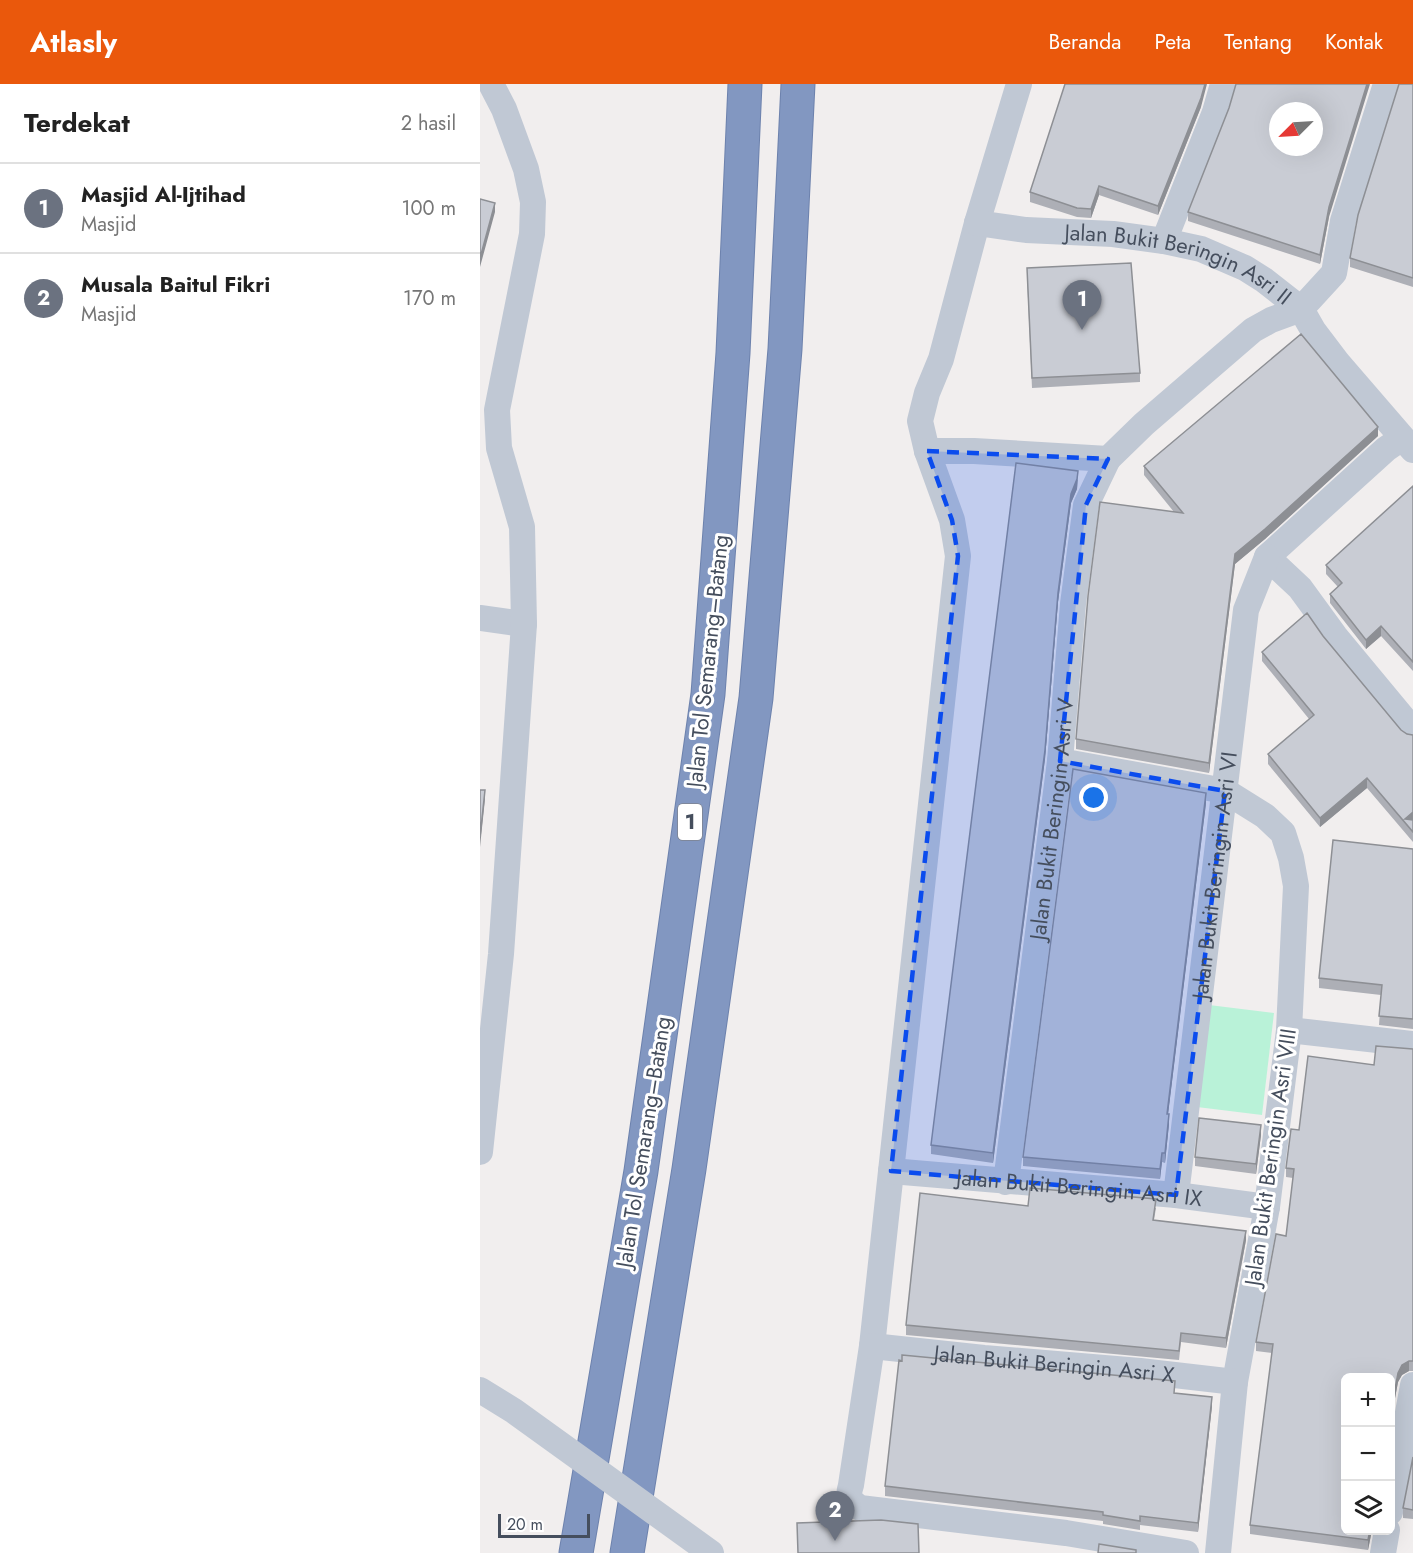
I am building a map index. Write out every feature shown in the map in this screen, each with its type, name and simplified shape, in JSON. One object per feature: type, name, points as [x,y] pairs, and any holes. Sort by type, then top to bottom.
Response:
[{"type":"highway","name":"Jalan Tol Semarang–Batang","points":[[576,1553],[641,1172],[708,694],[734,353],[745,84]]},
{"type":"highway","name":"1","points":[[627,1553],[689,1170],[756,698],[785,349],[798,84]]},
{"type":"street","points":[[480,1152],[501,954],[524,624],[522,527],[499,448],[497,410],[532,234],[533,202],[526,169],[504,109],[491,84]]},
{"type":"street","points":[[1019,84],[977,223],[941,359],[927,393],[920,421],[927,451],[952,520],[958,556],[872,1346],[848,1494],[851,1501],[860,1508],[1066,1533],[1186,1553]]},
{"type":"street","points":[[1164,240],[1215,112],[1223,84]]},
{"type":"street","points":[[1301,309],[1334,273],[1343,221],[1386,84]]},
{"type":"street","name":"Jalan Bukit Beringin Asri II","points":[[977,223],[1026,230],[1113,234],[1164,240],[1201,249],[1245,268],[1301,309],[1313,330],[1338,363],[1407,444]]},
{"type":"street","name":"Jalan Bukit Beringin Asri V","points":[[1006,1182],[1060,761],[1073,604],[1086,505],[1108,459],[1144,424],[1253,330],[1271,320],[1301,309]]},
{"type":"street","points":[[1407,444],[1386,449],[1267,557],[1300,588],[1335,636],[1413,730]]},
{"type":"street","points":[[927,451],[974,451],[1108,459]]},
{"type":"street","name":"Jalan Bukit Beringin Asri VI","points":[[1176,1195],[1246,610],[1267,557]]},
{"type":"street","points":[[480,618],[524,624]]},
{"type":"street","points":[[1060,761],[1225,790]]},
{"type":"street","name":"Jalan Bukit Beringin Asri VIII","points":[[1218,1553],[1235,1382],[1267,1207],[1288,1030],[1296,886],[1291,858],[1283,833],[1265,816],[1225,790]]},
{"type":"street","points":[[1288,1030],[1413,1044]]},
{"type":"street","name":"Jalan Bukit Beringin Asri IX","points":[[891,1172],[1176,1195],[1267,1207]]},
{"type":"street","name":"Jalan Bukit Beringin Asri X","points":[[872,1346],[1235,1382]]},
{"type":"street","points":[[1395,1484],[1413,1385]]},
{"type":"street","points":[[480,1390],[533,1424],[711,1553]]},
{"type":"street","points":[[1383,1553],[1386,1535]]},
{"type":"highlighted area","points":[[927,451],[1108,459],[1086,505],[1060,761],[1225,791],[1176,1195],[891,1171],[958,556],[952,520]]},
{"type":"green space","points":[[1209,1005],[1274,1013],[1262,1115],[1197,1107]]},
{"type":"building","points":[[1065,84],[1205,84],[1158,206],[1099,186],[1091,209],[1077,208],[1030,192]]},
{"type":"building","points":[[1236,84],[1367,84],[1329,207],[1320,255],[1188,212],[1229,108]]},
{"type":"building","points":[[1399,84],[1413,84],[1413,278],[1350,258],[1358,215]]},
{"type":"building","points":[[480,199],[495,203],[480,258]]},
{"type":"building","points":[[1131,263],[1140,373],[1032,378],[1027,268]]},
{"type":"building","points":[[1301,334],[1378,427],[1235,554],[1209,763],[1076,739],[1088,596],[1100,502],[1183,513],[1144,466]]},
{"type":"building","points":[[1016,463],[1078,471],[1071,494],[1058,593],[1045,750],[993,1153],[931,1145]]},
{"type":"building","points":[[1413,486],[1413,662],[1381,626],[1366,640],[1330,594],[1342,583],[1326,565]]},
{"type":"building","points":[[1307,613],[1323,636],[1401,730],[1413,735],[1413,812],[1405,819],[1413,820],[1413,832],[1367,778],[1320,818],[1268,754],[1314,715],[1262,652]]},
{"type":"building","points":[[1073,769],[1206,793],[1167,1114],[1169,1114],[1165,1153],[1162,1153],[1160,1169],[1023,1157]]},
{"type":"building","points":[[480,790],[485,790],[480,837]]},
{"type":"building","points":[[1333,840],[1413,849],[1413,1019],[1379,1016],[1382,985],[1319,978]]},
{"type":"building","points":[[1376,1046],[1413,1049],[1413,1361],[1402,1365],[1395,1389],[1395,1373],[1341,1373],[1341,1535],[1369,1535],[1368,1540],[1250,1525],[1273,1344],[1256,1342],[1276,1234],[1286,1236],[1294,1169],[1286,1168],[1291,1129],[1299,1130],[1308,1056],[1374,1065]]},
{"type":"building","points":[[1199,1118],[1261,1125],[1256,1164],[1195,1157]]},
{"type":"building","points":[[1030,1188],[1156,1199],[1153,1220],[1246,1231],[1226,1338],[1181,1333],[1179,1351],[906,1325],[920,1193],[1028,1206]]},
{"type":"building","points":[[902,1355],[1175,1381],[1174,1393],[1212,1397],[1198,1523],[1140,1516],[1140,1521],[1103,1515],[1103,1512],[885,1486],[899,1360],[902,1361]]},
{"type":"building","points":[[1413,1457],[1413,1510],[1403,1508]]},
{"type":"building","points":[[881,1520],[918,1524],[919,1553],[798,1553],[797,1523]]},
{"type":"building","points":[[1099,1544],[1136,1550],[1136,1553],[1098,1553]]},
{"type":"place","name":"Masjid Al-Ijtihad","points":[[1082,330]]},
{"type":"place","name":"Musala Baitul Fikri","points":[[835,1541]]}]
